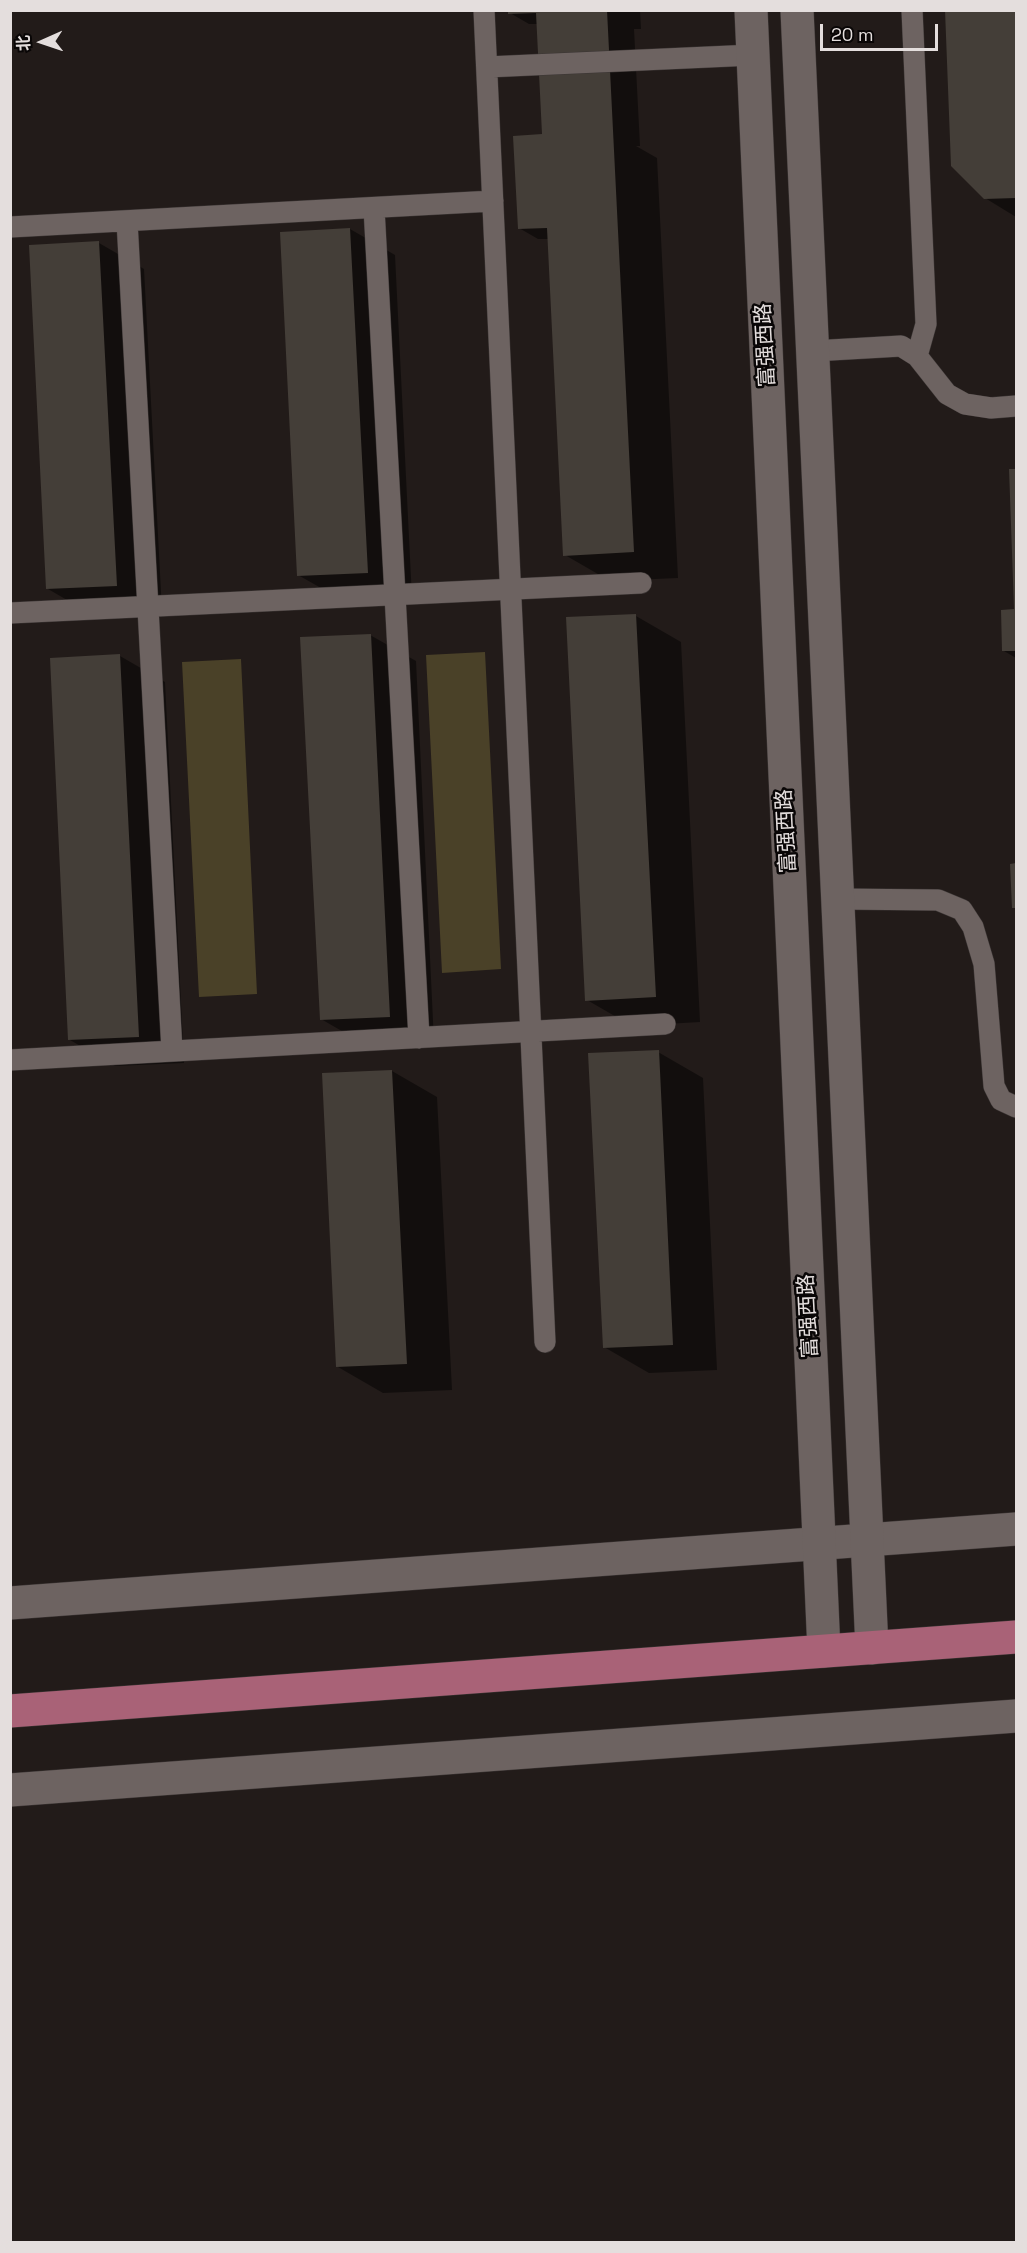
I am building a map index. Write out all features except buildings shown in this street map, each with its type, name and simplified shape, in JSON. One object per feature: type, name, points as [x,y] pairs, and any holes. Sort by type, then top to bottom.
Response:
[{"type":"main road","name":"富强西路","points":[[751,10],[823,1641]]},
{"type":"main road","points":[[798,10],[872,1638]]},
{"type":"main road","points":[[10,1603],[1017,1529]]},
{"type":"main road","points":[[872,1638],[1017,1617]]},
{"type":"main road","points":[[10,1690],[872,1638],[1017,1637]]},
{"type":"main road","points":[[10,1711],[823,1641]]},
{"type":"main road","points":[[10,1790],[1017,1716]]},
{"type":"lane","points":[[484,10],[545,1342]]},
{"type":"lane","points":[[912,10],[926,324],[917,356]]},
{"type":"lane","points":[[487,67],[753,55]]},
{"type":"lane","points":[[10,227],[493,201]]},
{"type":"lane","points":[[374,207],[419,1038]]},
{"type":"lane","points":[[127,221],[172,1051]]},
{"type":"lane","points":[[813,351],[901,346],[917,356],[947,394],[965,404],[991,408],[1017,406]]},
{"type":"lane","points":[[10,613],[641,584]]},
{"type":"lane","points":[[838,899],[938,900],[962,910],[973,927],[984,964],[994,1086],[1001,1100],[1017,1107]]},
{"type":"lane","points":[[10,1060],[665,1024]]},
{"type":"shaded area","points":[[485,652],[501,969],[442,973],[426,655]]},
{"type":"shaded area","points":[[241,659],[257,994],[199,997],[182,662]]}]
